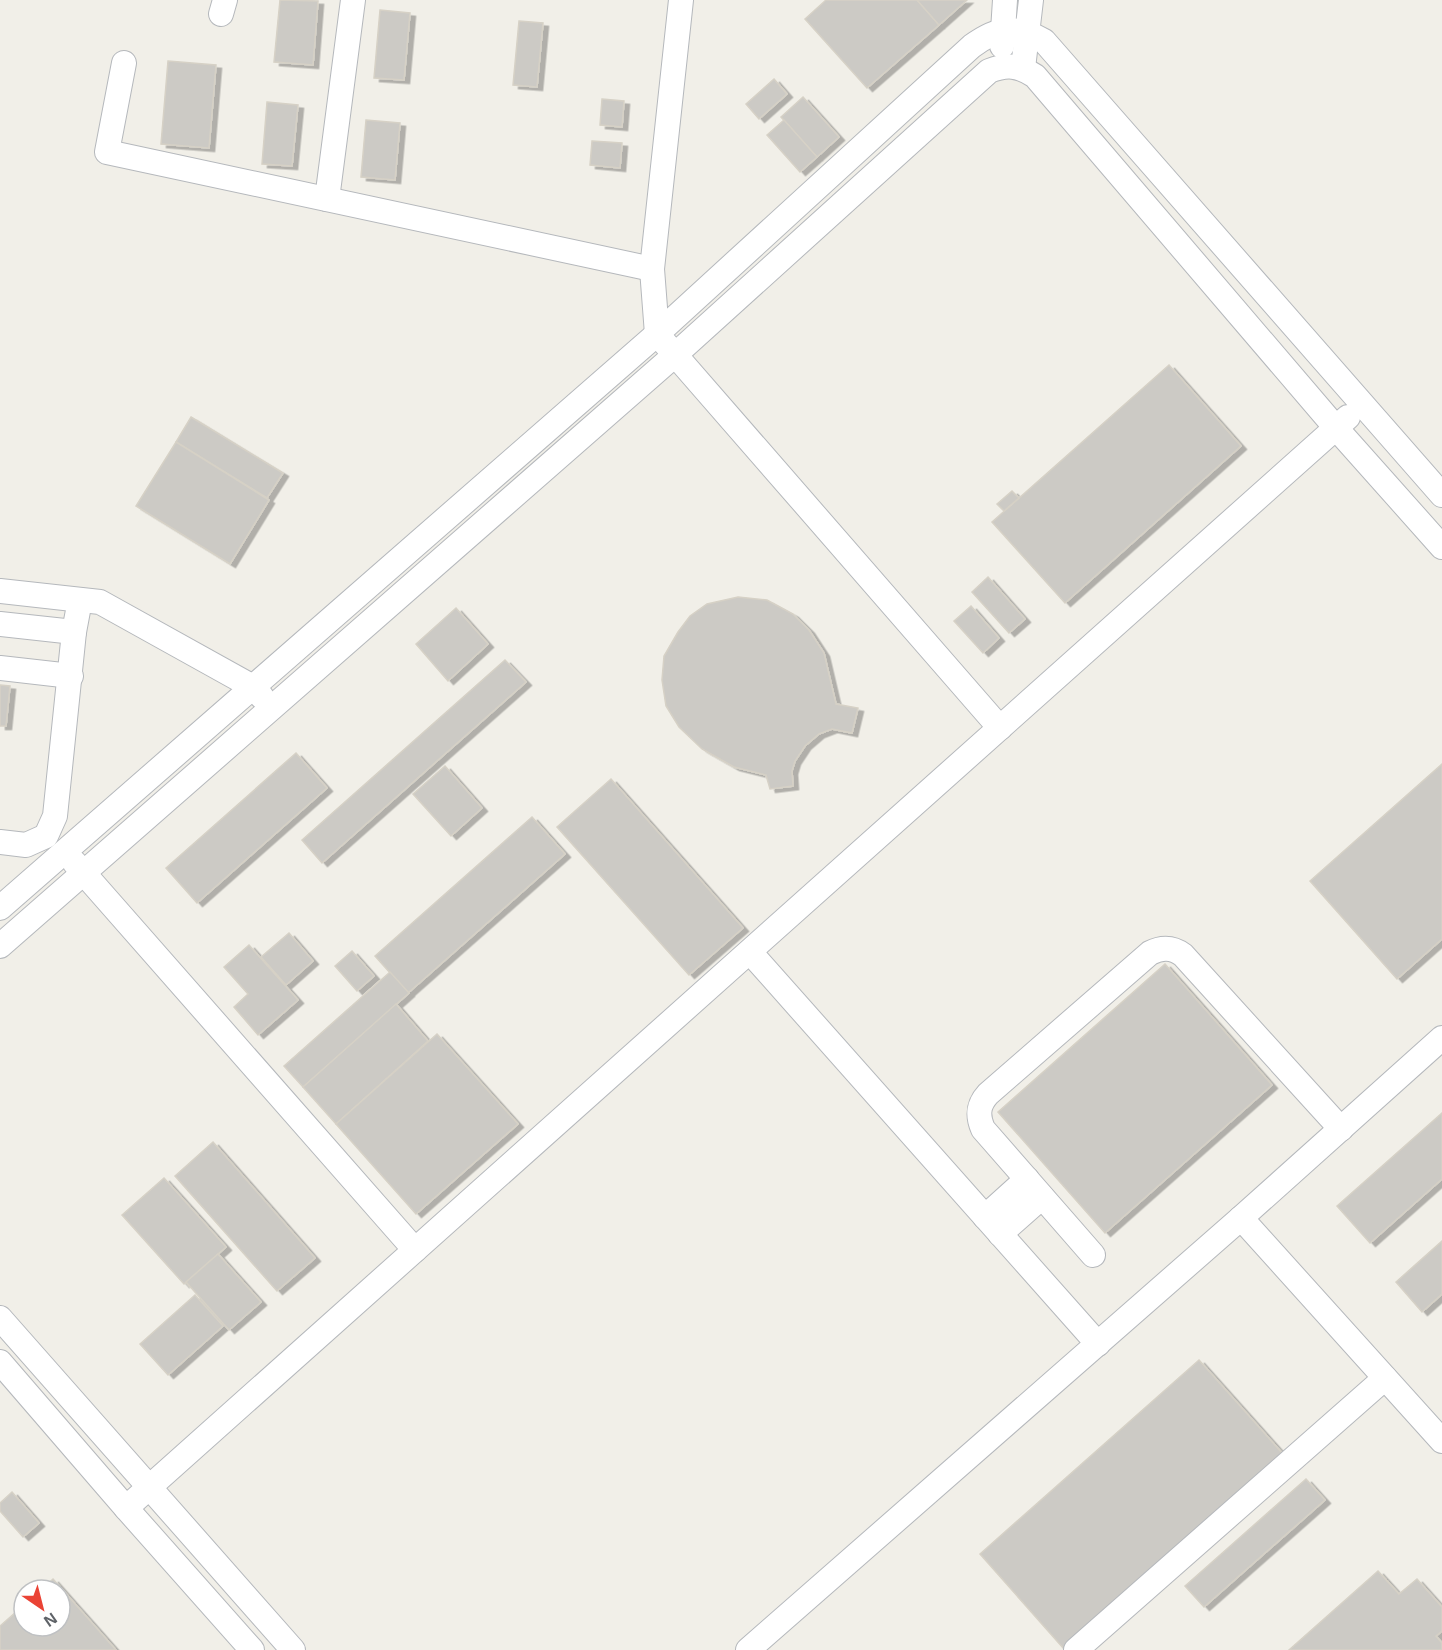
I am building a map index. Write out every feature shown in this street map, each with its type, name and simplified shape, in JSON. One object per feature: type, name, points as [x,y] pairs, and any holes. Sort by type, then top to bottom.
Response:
[{"type":"lane","points":[[327,199],[353,0]]},
{"type":"lane","points":[[681,0],[652,269],[657,334],[1000,728]]},
{"type":"lane","points":[[1005,0],[1003,30],[1012,67]]},
{"type":"lane","points":[[1012,67],[1028,32],[1031,0]]},
{"type":"lane","points":[[0,908],[657,334],[972,46],[986,36],[1003,30],[1028,32],[1051,48],[1362,405],[1437,480]]},
{"type":"lane","points":[[124,63],[107,152],[652,269]]},
{"type":"lane","points":[[0,946],[676,354],[989,71],[1012,67],[1035,75],[1336,428],[1442,547]]},
{"type":"lane","points":[[126,1508],[1362,405]]},
{"type":"lane","points":[[0,591],[100,602],[253,687],[272,708]]},
{"type":"lane","points":[[0,842],[26,845],[46,836],[55,816],[74,632],[80,600]]},
{"type":"lane","points":[[0,624],[74,632]]},
{"type":"lane","points":[[0,668],[71,676]]},
{"type":"lane","points":[[64,852],[415,1250]]},
{"type":"lane","points":[[1093,1255],[982,1129],[979,1111],[982,1101],[1150,953],[1167,948],[1183,955],[1341,1129]]},
{"type":"lane","points":[[750,951],[1098,1344]]},
{"type":"lane","points":[[748,1650],[1241,1218],[1442,1038]]},
{"type":"lane","points":[[992,1226],[1034,1188]]},
{"type":"lane","points":[[1241,1218],[1442,1441]]},
{"type":"lane","points":[[0,1318],[293,1650]]},
{"type":"lane","points":[[0,1362],[252,1650]]},
{"type":"lane","points":[[1076,1650],[1385,1378]]},
{"type":"building","points":[[280,0],[318,1],[313,65],[274,62]]},
{"type":"building","points":[[826,0],[917,0],[939,25],[867,88],[805,19]]},
{"type":"building","points":[[917,0],[967,0],[939,25]]},
{"type":"building","points":[[380,10],[410,13],[404,80],[374,78]]},
{"type":"building","points":[[519,21],[543,23],[537,87],[513,85]]},
{"type":"building","points":[[168,61],[216,65],[209,148],[161,144]]},
{"type":"building","points":[[774,79],[787,94],[759,119],[746,104]]},
{"type":"building","points":[[803,97],[839,137],[817,157],[781,117]]},
{"type":"building","points":[[602,99],[624,101],[622,127],[600,125]]},
{"type":"building","points":[[267,102],[298,105],[292,166],[262,164]]},
{"type":"building","points":[[366,120],[400,123],[395,180],[361,177]]},
{"type":"building","points":[[784,120],[817,157],[800,172],[767,135]]},
{"type":"building","points":[[592,141],[622,143],[620,168],[590,165]]},
{"type":"building","points":[[1169,365],[1241,446],[1065,603],[992,522]]},
{"type":"building","points":[[191,417],[283,473],[267,498],[176,442]]},
{"type":"building","points":[[176,442],[269,500],[230,564],[136,506]]},
{"type":"building","points":[[1012,491],[1019,498],[1004,511],[997,504]]},
{"type":"building","points":[[988,577],[1025,619],[1009,633],[972,592]]},
{"type":"building","points":[[738,597],[767,600],[793,614],[809,630],[824,653],[836,704],[858,708],[852,733],[832,729],[819,734],[805,746],[795,761],[792,771],[793,786],[770,789],[766,775],[734,767],[702,749],[679,727],[666,706],[662,680],[664,656],[678,632],[690,616],[707,604]]},
{"type":"building","points":[[971,606],[999,638],[983,653],[954,621]]},
{"type":"building","points":[[456,608],[488,644],[448,681],[416,644]]},
{"type":"building","points":[[505,660],[526,682],[322,863],[302,840]]},
{"type":"building","points":[[0,685],[10,686],[6,726],[0,726]]},
{"type":"building","points":[[296,753],[327,788],[197,903],[166,868]]},
{"type":"building","points":[[1442,764],[1442,939],[1397,979],[1310,881]]},
{"type":"building","points":[[445,766],[482,808],[451,836],[413,794]]},
{"type":"building","points":[[611,779],[743,928],[689,975],[557,827]]},
{"type":"building","points":[[532,817],[565,854],[408,993],[375,956]]},
{"type":"building","points":[[289,933],[313,961],[286,985],[261,957]]},
{"type":"building","points":[[249,945],[298,1000],[258,1035],[234,1007],[248,994],[224,967]]},
{"type":"building","points":[[352,951],[374,976],[357,991],[335,966]]},
{"type":"building","points":[[1165,964],[1272,1085],[1105,1233],[998,1112]]},
{"type":"building","points":[[390,972],[409,993],[303,1087],[284,1066]]},
{"type":"building","points":[[396,1004],[428,1041],[336,1124],[303,1087]]},
{"type":"building","points":[[437,1034],[518,1124],[416,1214],[336,1124]]},
{"type":"building","points":[[1442,1113],[1442,1179],[1370,1243],[1337,1206]]},
{"type":"building","points":[[213,1142],[315,1258],[277,1291],[175,1176]]},
{"type":"building","points":[[164,1178],[226,1247],[184,1284],[122,1215]]},
{"type":"building","points":[[1442,1241],[1442,1294],[1422,1312],[1396,1282]]},
{"type":"building","points":[[218,1254],[261,1302],[229,1330],[186,1282]]},
{"type":"building","points":[[195,1295],[223,1326],[168,1375],[140,1344]]},
{"type":"building","points":[[1199,1360],[1283,1454],[1064,1649],[980,1554]]},
{"type":"building","points":[[1306,1479],[1325,1500],[1204,1607],[1185,1586]]},
{"type":"building","points":[[12,1492],[39,1523],[23,1537],[0,1511],[0,1503]]},
{"type":"building","points":[[1378,1571],[1399,1594],[1417,1579],[1442,1607],[1442,1631],[1436,1636],[1442,1643],[1442,1650],[1289,1650]]},
{"type":"building","points":[[72,1600],[116,1650],[0,1650],[0,1626],[12,1616],[12,1638],[72,1638]]}]
